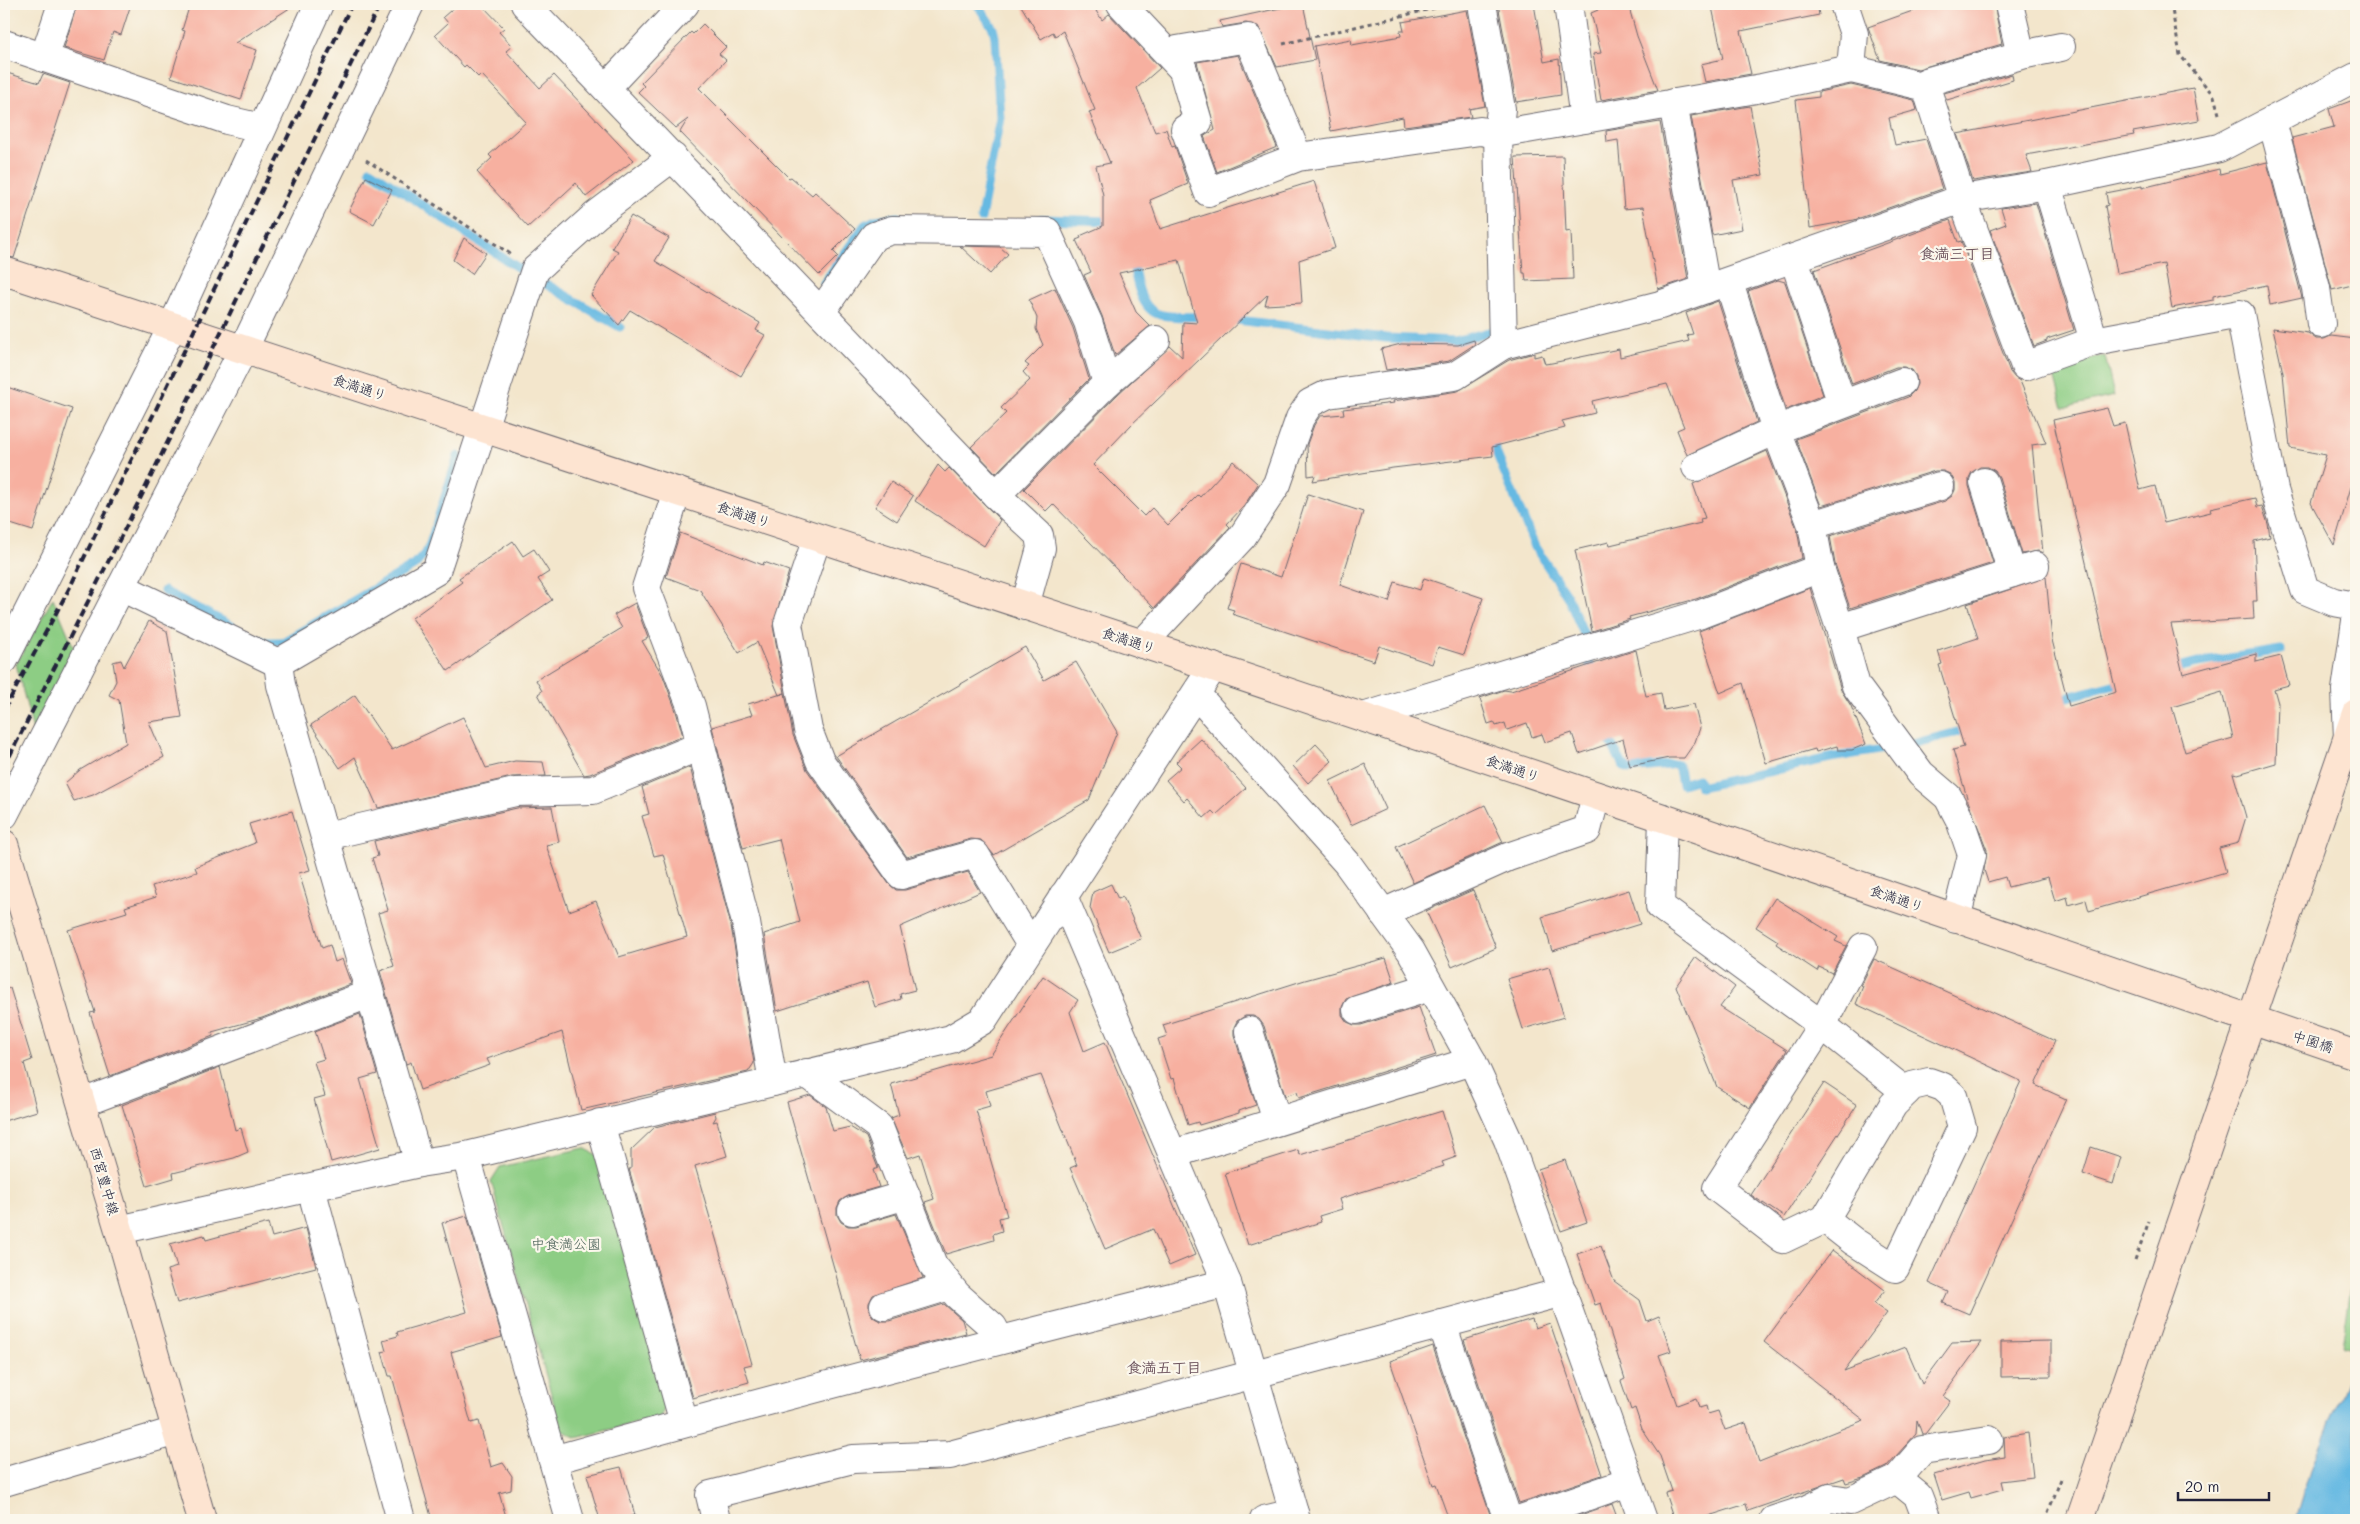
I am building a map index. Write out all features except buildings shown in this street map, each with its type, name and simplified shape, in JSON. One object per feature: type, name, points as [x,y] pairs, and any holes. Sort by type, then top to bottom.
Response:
[{"type":"street","points":[[44,58],[62,4]]},
{"type":"street","points":[[4,660],[173,325],[319,4]]},
{"type":"street","points":[[4,815],[244,348],[410,4]]},
{"type":"street","points":[[525,4],[673,156],[996,495],[1038,535],[1041,548],[1025,606]]},
{"type":"street","points":[[606,88],[685,4]]},
{"type":"street","points":[[1121,4],[1183,70]]},
{"type":"street","points":[[1482,4],[1501,110],[1498,134],[1503,345]]},
{"type":"street","points":[[1568,4],[1584,119]]},
{"type":"street","points":[[1844,4],[1854,34],[1851,69]]},
{"type":"street","points":[[2009,4],[2021,56]]},
{"type":"street","points":[[1298,157],[1248,38],[1177,50],[1198,122],[1185,129],[1208,192],[1298,157],[1480,131],[1498,134],[1762,88],[1851,69],[1926,88]]},
{"type":"street","points":[[4,44],[228,120],[261,128]]},
{"type":"street","points":[[2061,47],[1926,82],[1926,88],[1962,199],[2025,366],[2094,341],[2240,314],[2274,490],[2305,590],[2334,602],[2356,606]]},
{"type":"street","points":[[1142,644],[1242,537],[1276,484],[1300,418],[1310,403],[1328,394],[1455,376],[1503,345],[1660,305],[1962,199],[2047,185],[2219,148],[2356,76]]},
{"type":"street","points":[[1673,104],[1717,286],[1776,430],[1812,525],[1820,568],[1840,628],[1856,686],[1922,774],[1948,798],[1960,820],[1972,855],[1956,919]]},
{"type":"street","points":[[2272,121],[2316,288],[2321,324]]},
{"type":"street","points":[[278,664],[436,571],[535,270],[596,215],[673,156]]},
{"type":"street","points":[[2047,185],[2094,341]]},
{"type":"street","points":[[821,312],[874,236],[892,230],[1047,232],[1088,322],[1107,383]]},
{"type":"street","points":[[1794,259],[1842,404]]},
{"type":"street","name":"食満通り","points":[[4,271],[244,348],[1363,717],[2261,1024]]},
{"type":"street","points":[[996,495],[1107,383],[1156,340]]},
{"type":"street","points":[[1696,467],[1776,430],[1902,382]]},
{"type":"street","points":[[1840,628],[2023,569],[1984,482]]},
{"type":"street","points":[[1812,525],[1940,486]]},
{"type":"street","points":[[677,491],[646,588],[691,706],[746,923],[773,1082]]},
{"type":"street","points":[[817,538],[788,624],[808,730],[820,761],[901,875],[975,854],[1031,945]]},
{"type":"street","points":[[1363,717],[1701,614],[1820,568]]},
{"type":"street","points":[[121,587],[278,664]]},
{"type":"street","points":[[2348,739],[2346,690],[2356,621]]},
{"type":"street","points":[[278,664],[281,685],[419,1163]]},
{"type":"street","points":[[119,1230],[419,1163],[466,1156],[952,1039],[968,1031],[983,1020],[1213,667]]},
{"type":"street","points":[[1196,694],[1347,862],[1411,951],[1472,1062],[1508,1140],[1643,1520]]},
{"type":"street","points":[[2080,1520],[2261,1024],[2356,713]]},
{"type":"street","points":[[326,836],[515,792],[593,790],[700,746]]},
{"type":"street","points":[[1383,913],[1508,856],[1587,830],[1596,796]]},
{"type":"street","points":[[1663,818],[1660,906],[1822,1026],[1906,1092]]},
{"type":"street","name":"西宮豊中線","points":[[4,844],[82,1103],[202,1520]]},
{"type":"street","points":[[1063,896],[1227,1283],[1295,1517],[1264,1520]]},
{"type":"street","points":[[1824,1218],[1853,1241],[1895,1268],[1962,1127],[1953,1096],[1943,1087],[1929,1082],[1912,1086],[1892,1105],[1824,1218],[1783,1239],[1717,1188],[1822,1026],[1863,947]]},
{"type":"street","points":[[1357,1010],[1430,987]]},
{"type":"street","points":[[82,1103],[369,994]]},
{"type":"street","name":"中園橋","points":[[2261,1024],[2356,1055]]},
{"type":"street","points":[[1249,1031],[1277,1122]]},
{"type":"street","points":[[1173,1154],[1472,1062]]},
{"type":"street","points":[[806,1073],[879,1126],[933,1265],[949,1286],[993,1327],[1000,1340]]},
{"type":"street","points":[[600,1123],[684,1423]]},
{"type":"street","points":[[466,1156],[570,1520]]},
{"type":"street","points":[[311,1188],[401,1520]]},
{"type":"street","points":[[852,1211],[906,1195]]},
{"type":"street","points":[[553,1460],[684,1423],[1000,1340],[1227,1283]]},
{"type":"street","points":[[884,1306],[949,1286]]},
{"type":"street","points":[[716,1520],[710,1495],[853,1459],[950,1455],[1563,1292]]},
{"type":"street","points":[[1442,1324],[1508,1520]]},
{"type":"street","points":[[4,1482],[176,1431]]},
{"type":"street","points":[[1774,1520],[1805,1510],[1830,1498],[1850,1501],[1898,1479],[1922,1450],[1989,1440]]},
{"type":"street","points":[[1898,1479],[1918,1496],[1926,1520]]},
{"type":"street","points":[[1518,1520],[1629,1482]]},
{"type":"path","points":[[1253,51],[1452,4]]},
{"type":"path","points":[[2171,4],[2180,55],[2214,96],[2222,125],[2204,152]]},
{"type":"path","points":[[364,158],[535,270]]},
{"type":"green space","points":[[2105,356],[2114,396],[2063,408],[2052,368]]},
{"type":"green space","points":[[53,598],[74,648],[33,730],[16,664]]},
{"type":"green space","name":"中食満公園","points":[[584,1148],[599,1156],[668,1403],[660,1417],[576,1438],[561,1429],[491,1181],[500,1167]]},
{"type":"green space","points":[[2356,1254],[2356,1349],[2342,1347]]},
{"type":"water","points":[[2356,1358],[2356,1520],[2296,1520],[2313,1464]]},
{"type":"waterway","points":[[977,4],[993,28],[995,37],[1000,118],[981,218]]},
{"type":"waterway","points":[[370,170],[520,269],[620,327]]},
{"type":"waterway","points":[[824,283],[864,226],[875,220],[898,217]]},
{"type":"waterway","points":[[1041,219],[1113,221]]},
{"type":"waterway","points":[[1133,259],[1137,284],[1148,308],[1162,315],[1206,317]]},
{"type":"waterway","points":[[1229,319],[1386,338],[1455,341],[1492,331],[1493,340]]},
{"type":"waterway","points":[[1495,435],[1496,452],[1535,547],[1567,596],[1584,634],[1592,675]]},
{"type":"waterway","points":[[257,639],[265,642],[283,642],[415,565],[428,550],[458,456]]},
{"type":"waterway","points":[[164,591],[232,626]]},
{"type":"waterway","points":[[2170,670],[2198,663],[2281,650]]},
{"type":"waterway","points":[[2057,700],[2124,682]]},
{"type":"waterway","points":[[1606,734],[1623,765],[1629,769],[1678,764],[1682,784],[1698,779],[1700,787],[1830,758],[1908,745],[1969,729]]},
{"type":"railway","points":[[4,710],[70,587],[352,4]]},
{"type":"railway","points":[[4,767],[139,501],[380,4]]},
{"type":"district","name":"食満三丁目","points":[[1957,253]]},
{"type":"district","name":"食満五丁目","points":[[1164,1367]]}]
